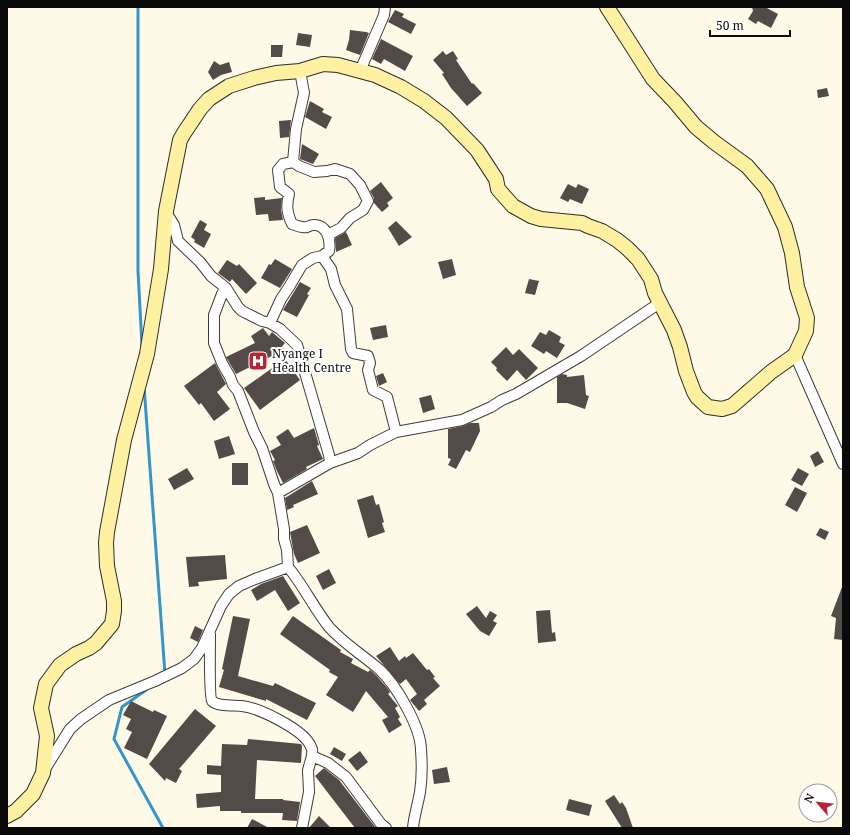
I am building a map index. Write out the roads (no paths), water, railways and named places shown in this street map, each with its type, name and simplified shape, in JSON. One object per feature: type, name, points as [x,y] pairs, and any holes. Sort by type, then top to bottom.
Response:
[{"type":"main road","points":[[7,816],[16,811],[33,794],[43,773],[47,736],[41,708],[46,684],[60,665],[96,643],[112,624],[114,618],[114,601],[107,566],[107,532],[124,440],[148,348],[160,269],[166,211],[180,140],[205,102],[217,93],[233,84],[276,73],[300,71],[323,64],[338,65],[375,75],[401,87],[446,118],[476,150],[496,179],[498,188],[513,206],[531,216],[541,219],[588,226],[613,237],[627,248],[645,268],[651,279],[655,293],[661,302],[674,330],[694,392],[697,397],[708,407],[722,409],[732,406],[771,372],[795,355],[806,331],[806,318],[797,287],[792,253],[786,234],[767,189],[747,166],[696,127],[653,79],[608,7]]},
{"type":"street","points":[[360,71],[384,15],[385,7]]},
{"type":"street","points":[[293,162],[297,123],[304,93],[300,71]]},
{"type":"street","points":[[270,323],[281,299],[290,287],[302,265],[313,258],[322,256],[330,250],[326,230],[318,226],[312,225],[301,227],[292,224],[287,213],[289,194],[280,187],[278,170],[283,164],[293,162],[314,172],[327,171],[334,168],[350,174],[360,185],[368,201],[363,210],[350,218],[341,228],[328,235]]},
{"type":"street","points":[[166,211],[174,225],[178,241],[200,262],[211,276],[226,288],[238,307],[242,311],[280,329],[297,344],[330,463]]},
{"type":"street","points":[[322,256],[331,269],[335,285],[347,309],[351,349],[353,353],[368,356],[370,363],[368,370],[373,390],[387,397],[396,432]]},
{"type":"street","points":[[226,288],[222,294],[214,315],[214,343],[222,363],[230,376],[233,385],[238,391],[254,432],[264,452],[278,493],[284,529],[284,539],[287,550],[288,567],[330,628],[344,642],[380,670],[403,700],[413,720],[422,749],[420,793],[413,828]]},
{"type":"street","points":[[278,493],[330,463],[358,453],[396,432],[462,420],[491,407],[533,385],[574,360],[661,302]]},
{"type":"street","points":[[795,355],[843,464]]},
{"type":"street","points":[[43,773],[70,729],[81,719],[109,700],[155,681],[186,665],[198,655],[221,606],[229,594],[239,586],[255,578],[288,567]]},
{"type":"street","points":[[210,632],[211,700],[215,703],[228,706],[240,705],[254,708],[289,726],[310,743],[312,748],[312,756],[308,770],[309,792],[302,828]]},
{"type":"street","points":[[312,756],[328,763],[346,777],[381,824],[386,828]]},
{"type":"waterway","points":[[138,7],[138,271],[142,346]]},
{"type":"waterway","points":[[144,386],[165,674]]},
{"type":"waterway","points":[[146,690],[122,707],[114,739],[163,828]]},
{"type":"place","name":"Nyange I Health Centre","points":[[258,361]]}]
